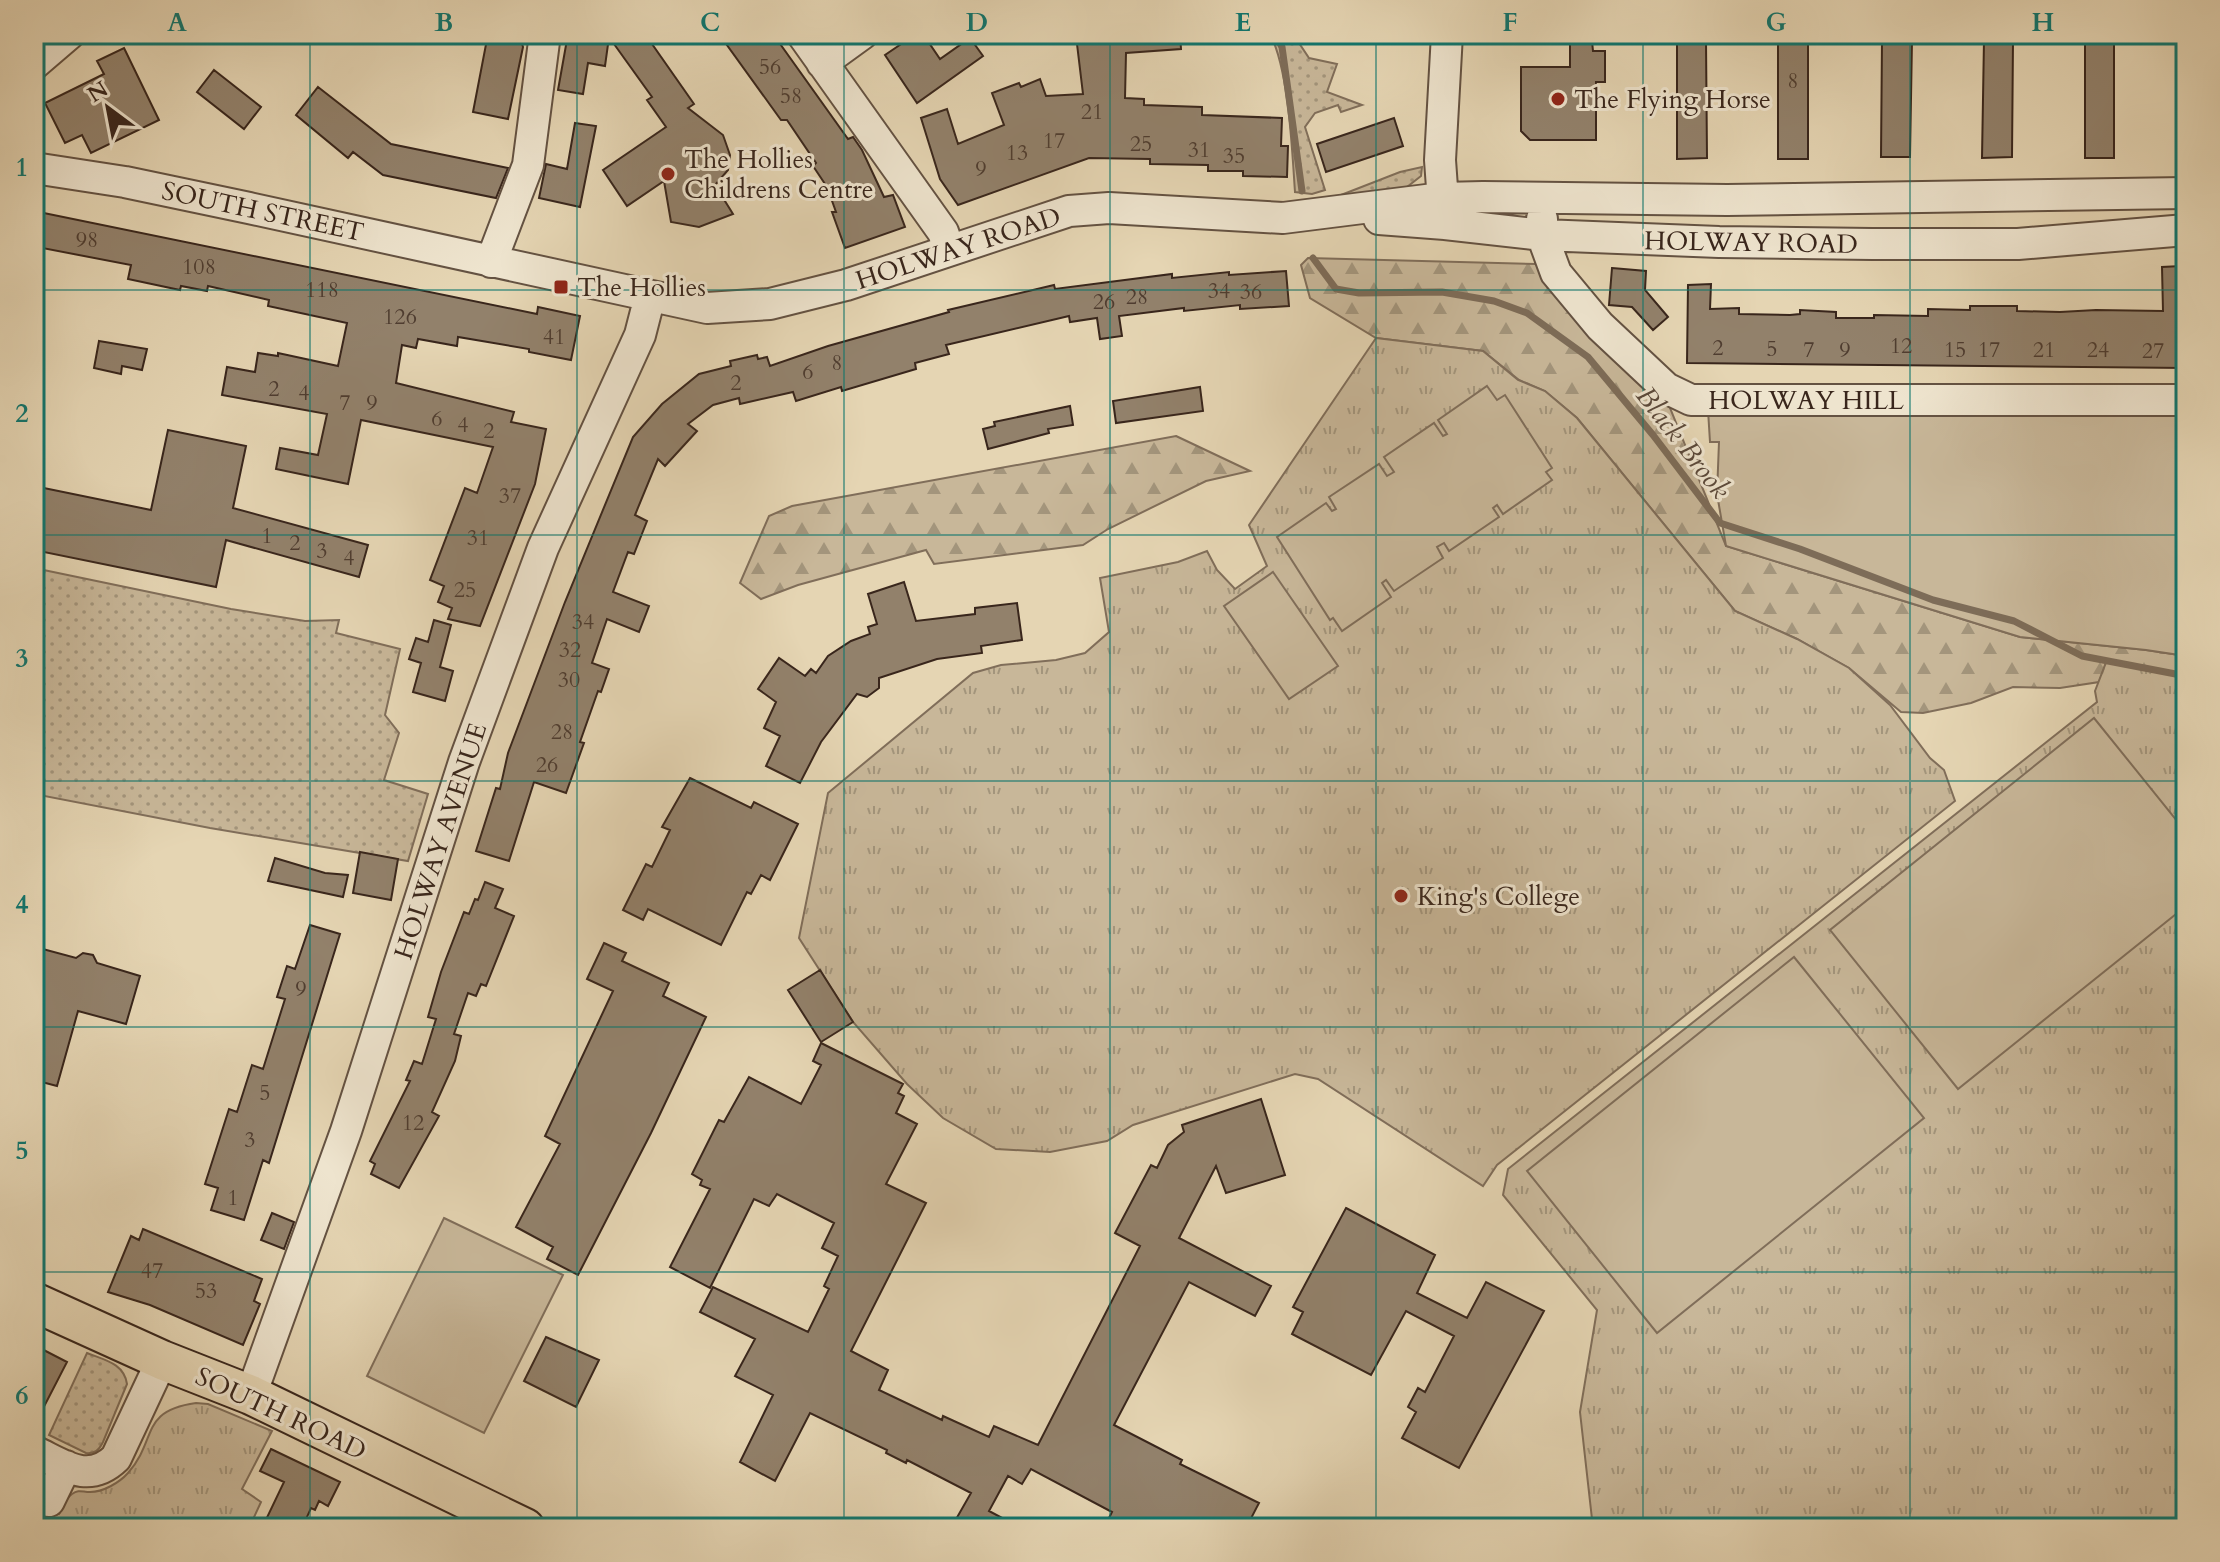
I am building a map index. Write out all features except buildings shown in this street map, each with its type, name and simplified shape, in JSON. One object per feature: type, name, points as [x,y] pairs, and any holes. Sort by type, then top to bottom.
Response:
[{"type":"main road","name":"SOUTH ROAD","points":[[34,1302],[162,1360],[251,1395],[525,1528]]},
{"type":"street","points":[[34,64],[69,34]]},
{"type":"street","points":[[491,262],[528,165],[545,34]]},
{"type":"street","points":[[802,34],[943,232],[949,249]]},
{"type":"street","points":[[822,63],[862,34]]},
{"type":"street","points":[[1444,211],[1440,160],[1447,34]]},
{"type":"street","name":"SOUTH STREET","points":[[34,168],[125,182],[650,296]]},
{"type":"street","name":"HOLWAY ROAD","points":[[650,296],[707,308],[770,304],[846,285],[1069,211],[1109,208],[1283,218],[1444,211],[1540,197],[1727,200],[2186,193]]},
{"type":"street","name":"HOLWAY HILL","points":[[1540,197],[1542,235],[1556,273],[1600,326],[1666,388],[1691,400],[2186,400]]},
{"type":"street","name":"HOLWAY ROAD","points":[[1444,211],[1542,235],[1719,242],[2018,244],[2186,230]]},
{"type":"street","name":"HOLWAY AVENUE","points":[[251,1395],[346,1131],[464,762],[543,548],[640,335],[650,296]]},
{"type":"street","points":[[34,1451],[81,1472],[97,1472],[107,1467],[116,1458],[162,1360]]},
{"type":"street","points":[[49,1501],[66,1466]]},
{"type":"green space","points":[[1270,34],[1293,34],[1309,58],[1337,64],[1327,92],[1362,105],[1341,112],[1338,105],[1315,113],[1305,127],[1325,190],[1312,194],[1295,192],[1282,68]]},
{"type":"green space","points":[[1422,167],[1421,176],[1398,194],[1323,202],[1400,172]]},
{"type":"green space","points":[[1308,258],[1537,264],[1666,398],[1726,546],[2020,637],[2186,656],[2186,676],[2107,661],[2099,682],[2060,688],[2013,687],[1971,703],[1923,713],[1901,712],[1849,668],[1797,639],[1735,611],[1577,418],[1545,391],[1519,380],[1483,351],[1376,338],[1310,298],[1301,265]]},
{"type":"green space","points":[[1376,338],[1483,351],[1518,380],[1545,391],[1577,418],[1735,611],[1797,639],[1849,668],[1890,705],[1930,758],[1944,770],[1955,801],[1497,1165],[1483,1186],[1318,1079],[1295,1074],[1133,1125],[1107,1141],[1050,1152],[996,1149],[943,1118],[907,1084],[853,1022],[799,938],[828,793],[973,673],[1001,665],[1056,660],[1085,653],[1109,632],[1100,578],[1178,562],[1207,551],[1217,570],[1235,589],[1267,566],[1249,525]]},
{"type":"green space","points":[[1487,386],[1497,400],[1505,395],[1552,468],[1546,472],[1552,480],[1503,514],[1497,505],[1493,508],[1499,517],[1449,551],[1444,543],[1437,547],[1443,558],[1394,591],[1386,580],[1382,583],[1391,597],[1342,631],[1333,618],[1330,620],[1277,537],[1326,503],[1332,511],[1336,509],[1329,497],[1379,464],[1387,476],[1394,472],[1384,457],[1434,423],[1443,436],[1447,434],[1438,420]]},
{"type":"green space","points":[[2186,408],[2186,656],[2020,637],[1726,546],[1717,494],[1719,442],[1710,442],[1708,410]]},
{"type":"green space","points":[[1176,436],[1250,471],[1206,481],[1108,529],[1083,545],[934,564],[926,550],[798,585],[761,599],[740,583],[769,516],[792,506]]},
{"type":"green space","points":[[34,568],[231,609],[305,621],[339,620],[336,633],[400,649],[385,715],[399,733],[384,780],[428,794],[408,861],[210,828],[34,794]]},
{"type":"green space","points":[[1273,572],[1338,666],[1289,699],[1224,606]]},
{"type":"green space","points":[[2107,660],[2186,676],[2186,1528],[1593,1528],[1580,1412],[1597,1310],[1503,1195],[1508,1169],[2097,702],[2095,691]]},
{"type":"green space","points":[[2094,718],[2186,832],[2186,906],[1958,1089],[1830,930]]},
{"type":"green space","points":[[1794,957],[1924,1118],[1657,1333],[1527,1171]]},
{"type":"green space","points":[[444,1218],[563,1275],[484,1433],[367,1376]]},
{"type":"green space","points":[[87,1353],[118,1367],[127,1384],[101,1445],[89,1453],[49,1435]]},
{"type":"green space","points":[[208,1404],[272,1431],[242,1489],[261,1502],[249,1528],[34,1528],[34,1502],[59,1514],[74,1492],[95,1492],[115,1483],[137,1461],[157,1420],[178,1407]]},
{"type":"waterway","name":"Black Brook","points":[[1275,34],[1282,47],[1302,191]]},
{"type":"waterway","name":"Black Brook","points":[[1313,258],[1336,289],[1359,293],[1442,292],[1494,301],[1527,313],[1588,357],[1720,523],[1800,549],[1933,600],[2014,621],[2082,656],[2186,676]]},
{"type":"place","name":"The Flying Horse","points":[[1558,99]]},
{"type":"place","name":"The Hollies Childrens Centre","points":[[668,174]]},
{"type":"place","name":"The Hollies","points":[[561,287]]},
{"type":"place","name":"King's College","points":[[1401,896]]}]
